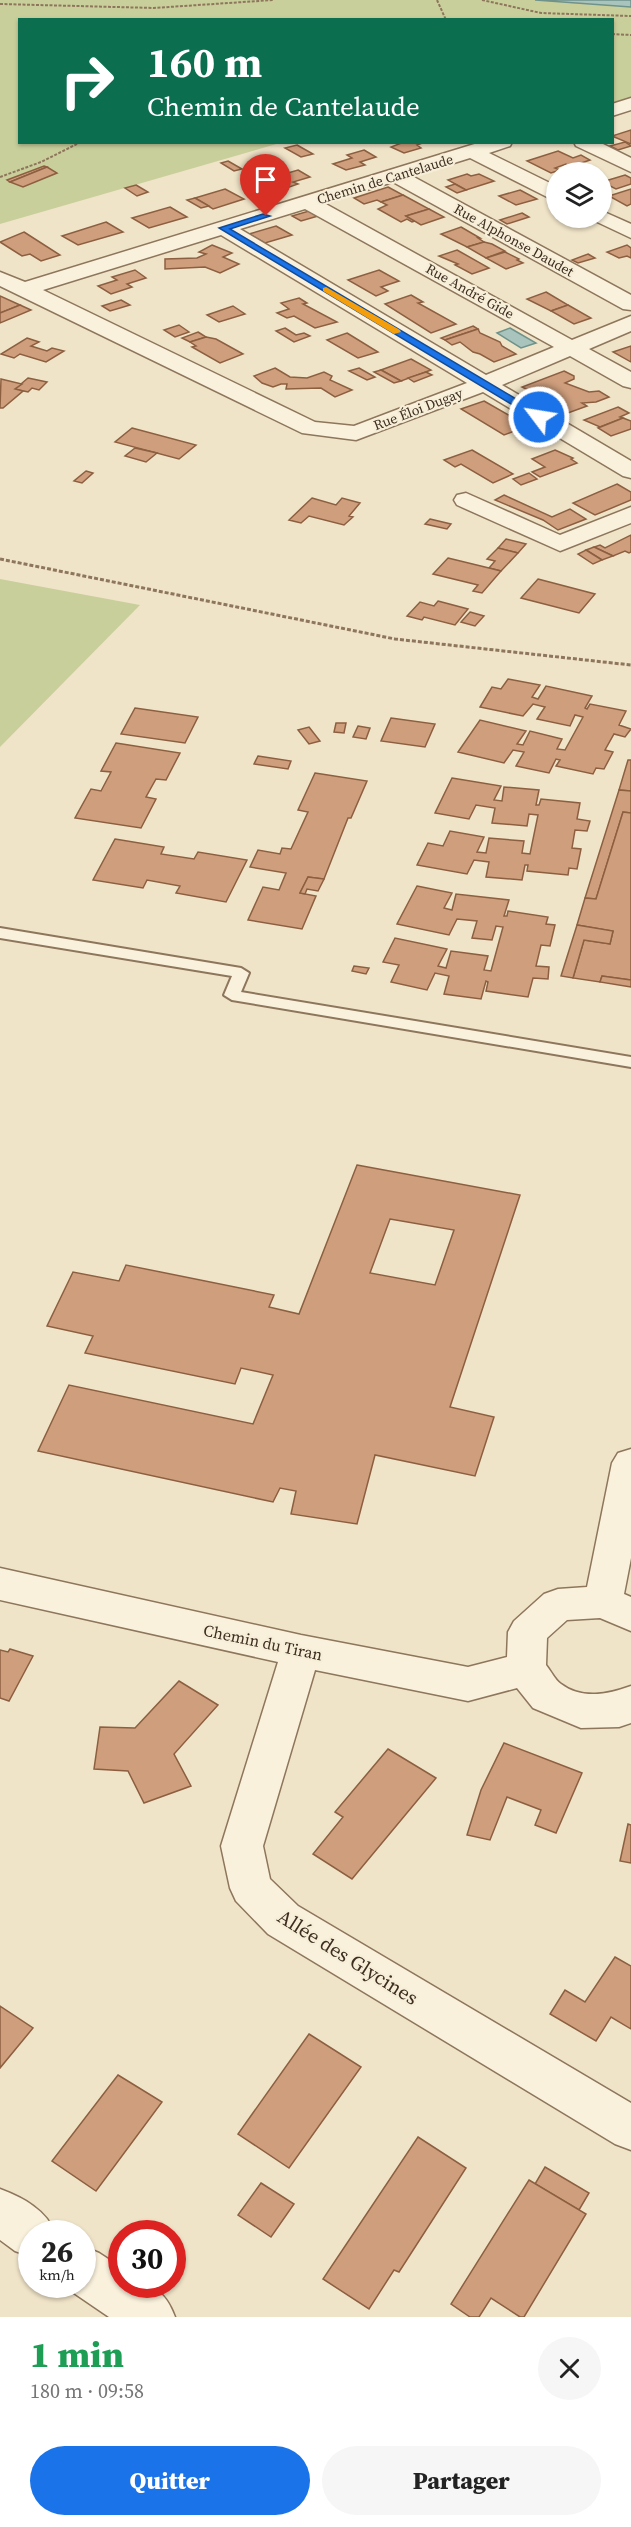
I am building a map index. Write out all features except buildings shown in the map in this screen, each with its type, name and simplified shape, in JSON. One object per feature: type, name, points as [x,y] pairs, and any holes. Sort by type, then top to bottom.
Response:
[{"type":"street","name":"Chemin de Cantelaude","points":[[25,289],[497,144]]},
{"type":"street","points":[[587,144],[631,166]]},
{"type":"street","points":[[473,152],[546,189]]},
{"type":"street","name":"Rue Alphonse Daudet","points":[[397,176],[631,304]]},
{"type":"street","name":"Rue André Gide","points":[[309,203],[631,381]]},
{"type":"street","points":[[612,222],[631,232]]},
{"type":"street","points":[[223,228],[631,471]]},
{"type":"street","points":[[0,278],[25,289]]},
{"type":"street","name":"Rue Éloi Dugay","points":[[25,289],[310,428],[356,433],[484,384],[631,323]]},
{"type":"street","points":[[466,500],[560,544],[631,514]]},
{"type":"street","points":[[631,1463],[617,1609],[558,1605],[528,1632],[526,1669],[547,1696],[581,1711],[619,1710],[631,1703]]},
{"type":"street","name":"Chemin du Tiran","points":[[0,1584],[301,1651],[468,1684],[526,1669]]},
{"type":"street","name":"Allée des Glycines","points":[[301,1651],[242,1846],[251,1888],[283,1920],[631,2128]]},
{"type":"street","points":[[0,2212],[18,2224]]},
{"type":"street","points":[[96,2280],[151,2317]]},
{"type":"lane","points":[[0,933],[241,973],[231,995],[631,1062]]},
{"type":"path","points":[[0,4],[154,8],[273,0]]},
{"type":"path","points":[[437,0],[445,18]]},
{"type":"path","points":[[482,0],[541,13],[631,16]]},
{"type":"path","points":[[614,34],[631,35]]},
{"type":"path","points":[[0,177],[42,162],[77,144]]},
{"type":"path","points":[[0,559],[395,639],[631,665]]},
{"type":"green space","points":[[0,0],[535,0],[631,7],[631,98],[614,103],[614,18],[18,18],[18,144],[277,144],[0,224]]},
{"type":"green space","points":[[0,579],[140,605],[0,747]]},
{"type":"water","points":[[535,0],[631,0],[631,7]]},
{"type":"water","points":[[510,328],[536,343],[521,348],[497,333]]},
{"type":"slow traffic","points":[[326,290],[397,332]]},
{"type":"route","points":[[266,216],[223,228],[539,417]]}]
